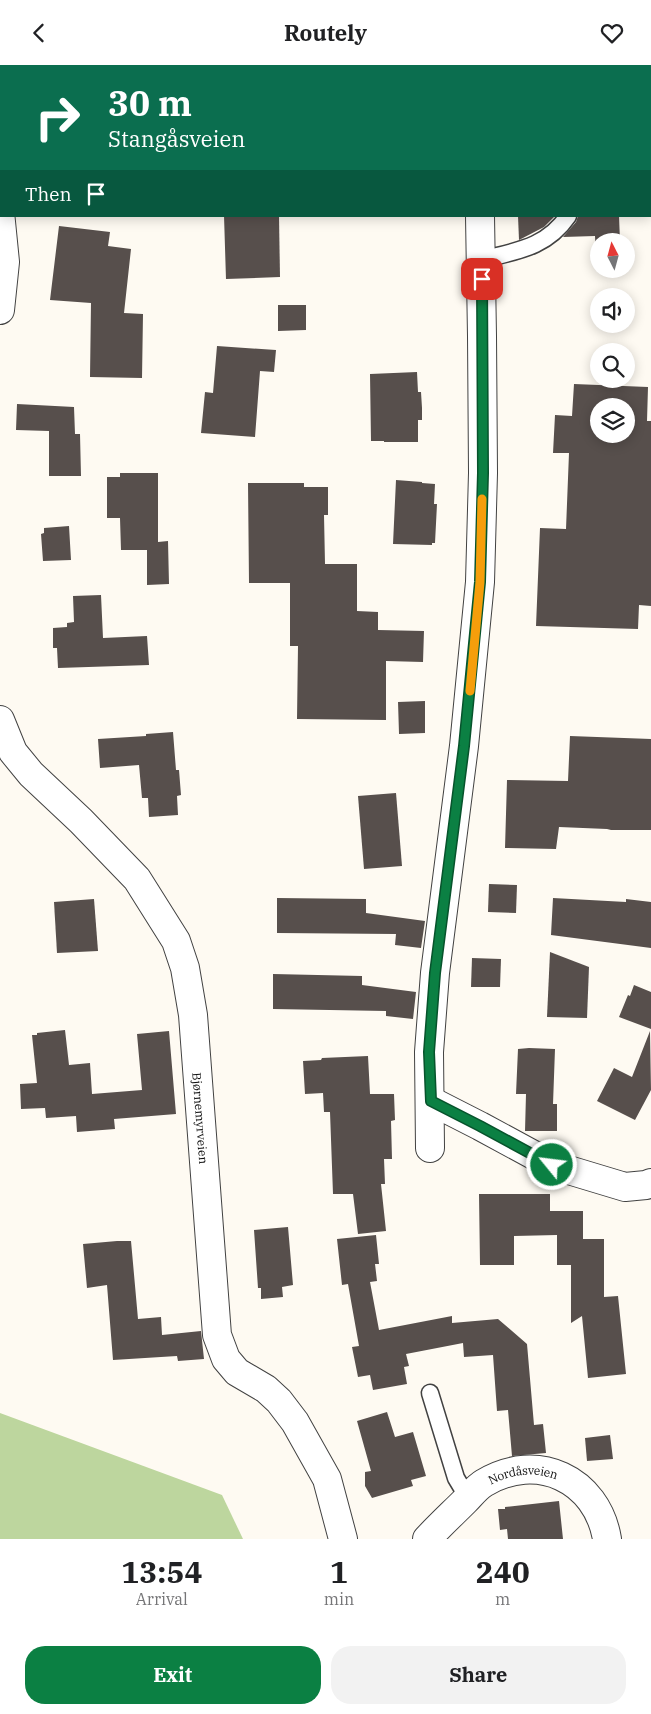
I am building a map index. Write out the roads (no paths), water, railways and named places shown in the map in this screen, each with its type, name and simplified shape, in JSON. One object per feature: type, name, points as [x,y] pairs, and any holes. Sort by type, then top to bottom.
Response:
[{"type":"street","points":[[0,310],[5,262],[1,217]]},
{"type":"street","points":[[430,1148],[429,1052],[435,973],[464,746],[480,582],[483,473],[480,217]]},
{"type":"street","name":"Bjørnemyrveien","points":[[0,720],[13,752],[31,774],[81,821],[137,879],[176,941],[185,968],[193,1015],[217,1335],[226,1359],[237,1372],[266,1389],[279,1401],[295,1422],[327,1479],[343,1539]]},
{"type":"street","points":[[431,1101],[552,1165],[625,1187],[651,1183]]},
{"type":"street","name":"Nordåsveien","points":[[427,1539],[484,1483],[506,1474],[527,1469],[554,1473],[574,1482],[585,1493],[603,1519],[607,1539]]},
{"type":"lane","points":[[481,260],[525,249],[549,237],[567,217]]},
{"type":"lane","points":[[430,1393],[456,1478],[468,1498]]}]
